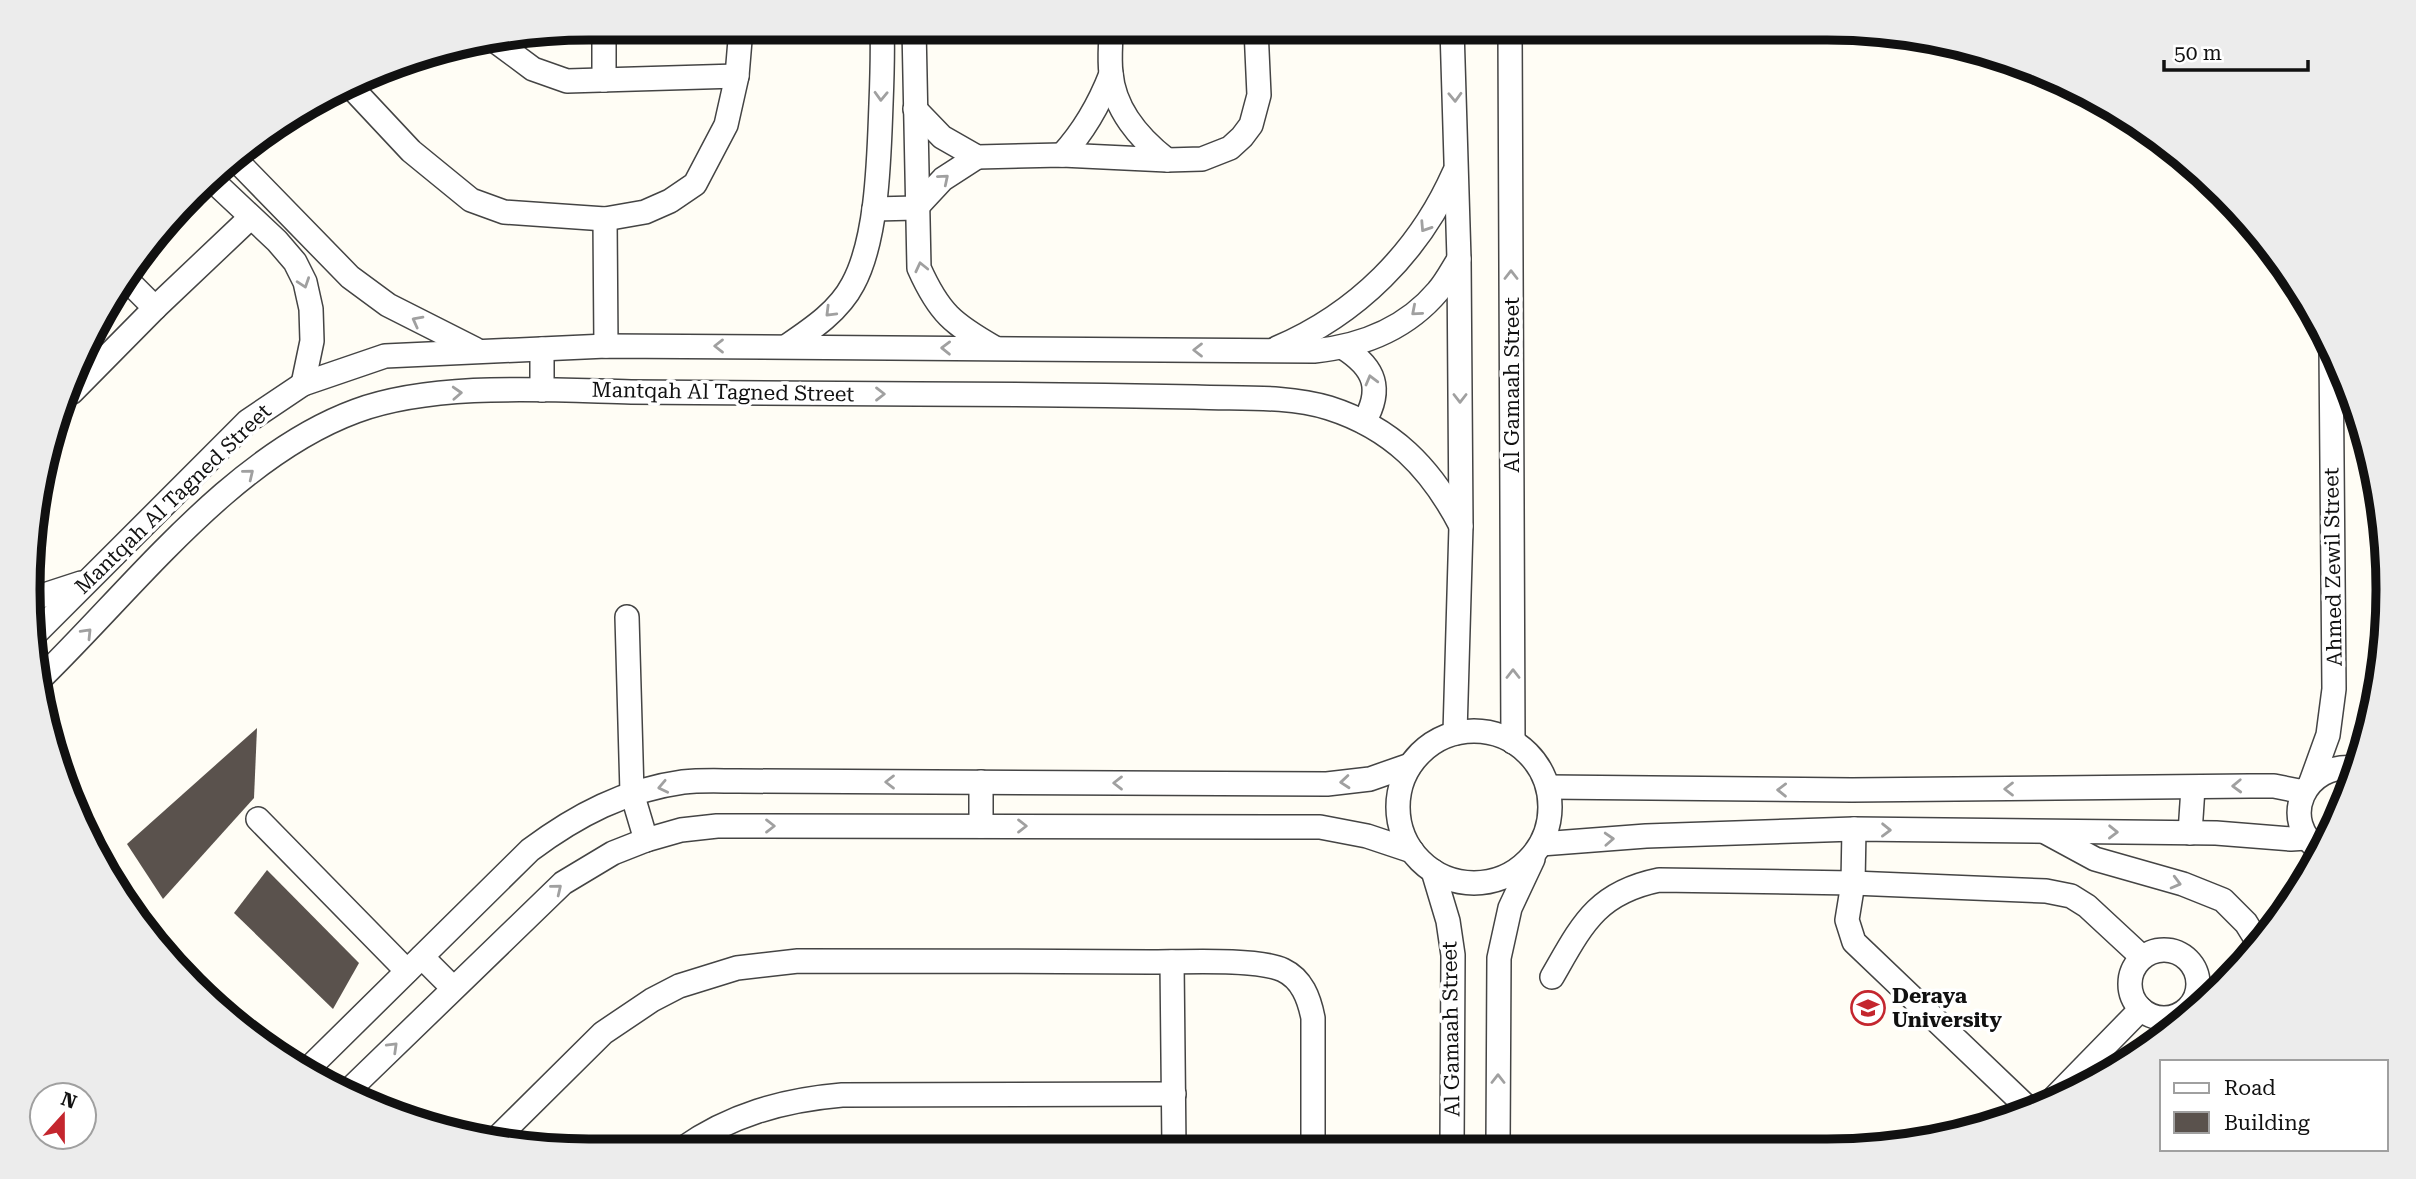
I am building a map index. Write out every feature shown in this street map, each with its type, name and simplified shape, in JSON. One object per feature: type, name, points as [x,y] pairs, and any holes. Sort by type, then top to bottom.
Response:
[{"type":"street","points":[[604,40],[604,80]]},
{"type":"street","points":[[356,93],[411,151],[471,200],[504,212],[605,219],[645,212],[670,201],[695,184],[726,125],[737,76],[740,40]]},
{"type":"street","points":[[787,346],[816,326],[839,304],[853,284],[862,262],[874,209],[880,151],[882,40]]},
{"type":"street","points":[[914,40],[919,268],[944,314],[964,331],[998,349]]},
{"type":"street","points":[[1111,40],[1111,74],[1116,95],[1136,131],[1167,160]]},
{"type":"street","points":[[915,109],[942,137],[977,157],[1062,155],[1202,159],[1230,148],[1251,125],[1259,95],[1259,40]]},
{"type":"street","points":[[1452,40],[1459,259],[1461,526],[1455,733]]},
{"type":"street","name":"Al Gamaah Street","points":[[1510,40],[1513,742]]},
{"type":"street","points":[[504,47],[533,69],[567,81],[737,76]]},
{"type":"street","points":[[1062,155],[1091,118],[1111,74]]},
{"type":"street","points":[[874,209],[916,208],[943,179],[977,157]]},
{"type":"street","points":[[241,166],[350,277],[388,305],[478,351]]},
{"type":"street","points":[[1270,351],[1342,313],[1383,278],[1418,237],[1457,167]]},
{"type":"street","points":[[218,185],[277,242],[295,262],[305,282],[312,309],[312,341],[303,384]]},
{"type":"street","points":[[80,384],[251,217]]},
{"type":"street","points":[[605,219],[606,346]]},
{"type":"street","points":[[277,242],[297,224]]},
{"type":"street","name":"Mantqah Al Tagned Street","points":[[41,628],[248,421],[303,384],[385,356],[606,346],[1314,351],[1343,348],[1379,336],[1411,317],[1438,291],[1459,259]]},
{"type":"street","points":[[132,285],[155,308]]},
{"type":"street","points":[[1343,348],[1362,361],[1373,379],[1374,400],[1364,422]]},
{"type":"street","points":[[542,349],[542,390]]},
{"type":"street","name":"Ahmed Zewil Street","points":[[2313,843],[2299,815],[2328,735],[2334,689],[2331,373]]},
{"type":"street","name":"Mantqah Al Tagned Street","points":[[47,672],[221,497],[270,458],[311,432],[353,412],[394,399],[456,393],[542,390],[746,394],[1090,394],[1273,400],[1326,408],[1364,422],[1389,437],[1431,477],[1448,500],[1461,526]]},
{"type":"street","points":[[40,596],[88,581]]},
{"type":"street","points":[[627,617],[632,793],[646,840]]},
{"type":"street","points":[[1498,1139],[1499,958],[1510,908],[1539,849],[1550,816],[1548,787],[1535,761],[1513,742],[1485,732],[1455,733],[1430,745],[1410,765],[1402,781],[1398,818],[1412,851],[1433,871],[1450,880],[1469,884],[1488,883],[1506,877],[1523,867],[1539,849],[1646,836],[1854,829],[2044,831],[2190,833],[2291,839],[2312,845]]},
{"type":"street","points":[[313,1064],[530,850],[596,807],[632,793],[685,782],[1327,784],[1370,779],[1410,765]]},
{"type":"street","points":[[1548,787],[1852,790],[2308,787],[2320,774],[2331,769],[2347,767]]},
{"type":"street","points":[[981,782],[981,826]]},
{"type":"street","points":[[2190,833],[2193,788]]},
{"type":"street","points":[[258,819],[415,964],[453,988]]},
{"type":"street","points":[[354,1085],[563,884],[613,853],[681,830],[717,826],[1320,827],[1367,836],[1412,851]]},
{"type":"street","points":[[1854,829],[1853,883],[1847,920],[1854,942],[2022,1103]]},
{"type":"street","points":[[2044,831],[2095,859],[2183,884],[2223,900],[2246,923],[2253,935]]},
{"type":"street","name":"Al Gamaah Street","points":[[1433,871],[1448,921],[1453,955],[1452,1139]]},
{"type":"street","points":[[1552,976],[1590,916],[1612,897],[1639,884],[1659,880],[1853,883],[2046,891],[2071,896],[2109,925],[2142,957]]},
{"type":"street","points":[[2170,1017],[2152,1016],[2134,1001],[2129,990],[2130,978],[2134,966],[2142,957],[2152,951],[2164,949],[2186,957],[2195,968],[2198,978],[2195,997]]},
{"type":"street","points":[[503,1132],[603,1033],[626,1015],[678,986],[737,968],[798,961],[1172,962],[1268,965],[1286,971],[1300,983],[1309,999],[1312,1018],[1314,1139]]},
{"type":"street","points":[[1172,962],[1174,1139]]},
{"type":"street","points":[[2070,1081],[2141,1009]]},
{"type":"street","points":[[696,1139],[733,1119],[804,1098],[842,1095],[1174,1094]]},
{"type":"building","points":[[257,728],[254,798],[163,899],[127,844]]},
{"type":"building","points":[[267,870],[359,963],[333,1009],[234,913]]},
{"type":"place","name":"Deraya University","points":[[1868,1008]]}]
